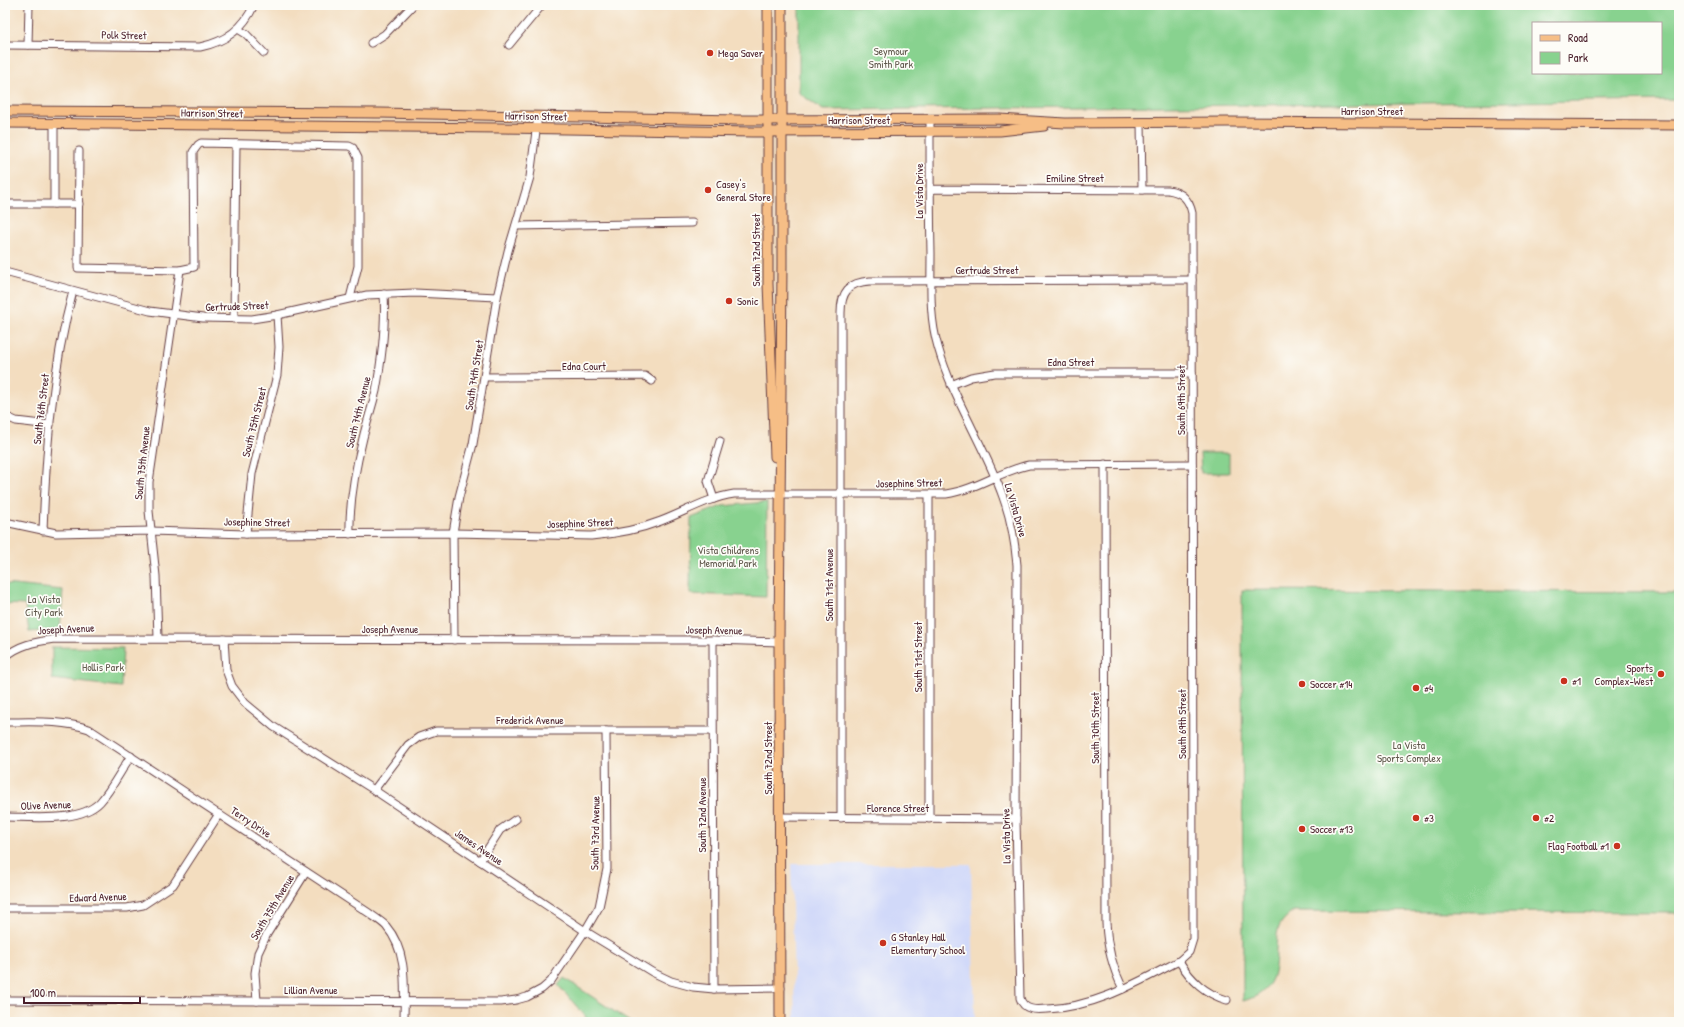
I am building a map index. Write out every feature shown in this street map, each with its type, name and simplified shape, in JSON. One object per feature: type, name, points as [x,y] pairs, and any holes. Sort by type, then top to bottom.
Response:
[{"type":"main road","name":"South 72nd Street","points":[[768,5],[768,284],[776,472],[780,494]]},
{"type":"main road","name":"South 72nd Street","points":[[780,1022],[779,642],[783,132],[782,5]]},
{"type":"main road","name":"Harrison Street","points":[[5,110],[769,120],[1000,119],[1066,123],[1141,122],[1679,125]]},
{"type":"main road","name":"Harrison Street","points":[[5,123],[769,132],[930,132],[1000,131],[1066,123]]},
{"type":"street","points":[[28,45],[29,5]]},
{"type":"street","points":[[254,5],[247,20],[238,29],[246,34],[264,53]]},
{"type":"street","points":[[371,43],[385,34],[414,5]]},
{"type":"street","points":[[509,45],[542,5]]},
{"type":"street","name":"Polk Street","points":[[5,44],[200,46],[219,41],[238,29]]},
{"type":"street","name":"South 74th Street","points":[[454,640],[453,533],[459,497],[473,444],[497,297],[530,177],[538,116]]},
{"type":"street","name":"La Vista Drive","points":[[930,120],[931,306],[936,338],[951,385],[995,477],[1009,517],[1017,565],[1016,819],[1018,919]]},
{"type":"street","points":[[1141,122],[1142,190]]},
{"type":"street","points":[[54,123],[54,204]]},
{"type":"street","points":[[79,151],[78,268],[180,270],[194,267],[193,152],[198,145],[201,143],[349,146],[353,148],[358,158],[358,266],[350,298]]},
{"type":"street","points":[[234,319],[236,144]]},
{"type":"street","name":"Emiline Street","points":[[930,189],[1168,190],[1178,192],[1184,196],[1190,206],[1192,228]]},
{"type":"street","points":[[5,204],[79,204]]},
{"type":"street","points":[[516,226],[692,223]]},
{"type":"street","name":"South 69th Street","points":[[1018,919],[1019,993],[1021,1002],[1025,1007],[1035,1010],[1067,1008],[1094,1001],[1123,989],[1179,961],[1187,955],[1191,948],[1194,929],[1192,228]]},
{"type":"street","name":"South 75th Avenue","points":[[158,638],[156,576],[150,531],[150,482],[180,270]]},
{"type":"street","name":"Gertrude Street","points":[[5,272],[150,311],[203,318],[252,319],[277,315],[350,298],[384,294],[458,294],[497,297]]},
{"type":"street","name":"Gertrude Street","points":[[841,352],[841,304],[845,292],[852,286],[865,282],[1192,280]]},
{"type":"street","name":"South 76th Street","points":[[43,530],[45,463],[55,380],[73,291]]},
{"type":"street","name":"South 74th Avenue","points":[[350,534],[349,514],[354,478],[375,392],[383,351],[386,320],[384,294]]},
{"type":"street","name":"South 75th Street","points":[[246,534],[252,474],[277,375],[279,347],[277,315]]},
{"type":"street","name":"South 71st Avenue","points":[[841,352],[841,818]]},
{"type":"street","name":"Edna Street","points":[[951,385],[978,375],[995,373],[1192,372]]},
{"type":"street","name":"Edna Court","points":[[485,377],[645,376],[652,381]]},
{"type":"street","points":[[5,416],[16,421],[50,425]]},
{"type":"street","points":[[714,499],[708,481],[720,441]]},
{"type":"street","name":"South 70th Street","points":[[1105,464],[1106,927],[1108,947],[1112,964],[1123,989]]},
{"type":"street","name":"Josephine Street","points":[[5,522],[56,533],[150,531],[246,534],[453,533],[591,536],[611,535],[637,529],[714,499],[734,494],[929,495],[960,492],[1014,469],[1029,465],[1192,464]]},
{"type":"street","name":"South 71st Street","points":[[929,495],[929,819]]},
{"type":"street","name":"Joseph Avenue","points":[[5,656],[16,648],[30,642],[55,639],[713,640],[779,642]]},
{"type":"street","name":"James Avenue","points":[[224,639],[226,670],[232,686],[245,703],[274,727],[374,790],[585,931],[652,972],[671,981],[693,987],[714,989],[781,988]]},
{"type":"street","name":"South 72nd Avenue","points":[[713,640],[712,731],[714,989]]},
{"type":"street","name":"Terry Drive","points":[[5,722],[53,722],[72,724],[89,729],[369,913],[385,926],[397,944],[402,960],[404,982],[404,1022]]},
{"type":"street","name":"Frederick Avenue","points":[[374,790],[408,745],[419,738],[436,731],[712,731]]},
{"type":"street","name":"South 73rd Avenue","points":[[585,931],[599,907],[607,869],[606,731]]},
{"type":"street","name":"Olive Avenue","points":[[5,817],[74,816],[90,810],[100,802],[131,756]]},
{"type":"street","name":"Edward Avenue","points":[[5,908],[127,908],[143,905],[173,885],[219,814]]},
{"type":"street","name":"Florence Street","points":[[780,817],[1016,819]]},
{"type":"street","points":[[480,861],[500,830],[516,819]]},
{"type":"street","name":"South 75th Avenue","points":[[257,1001],[255,973],[258,952],[267,934],[306,872]]},
{"type":"street","name":"Lillian Avenue","points":[[5,1000],[501,1002],[527,997],[542,989],[554,978],[585,931]]},
{"type":"street","points":[[1179,961],[1191,977],[1205,991],[1227,1000]]},
{"type":"shaded area","name":"G Stanley Hall Elementary School","points":[[791,864],[971,864],[975,1022],[795,1022]]},
{"type":"green space","name":"Seymour Smith Park","points":[[799,5],[1679,5],[1679,100],[823,110],[799,93]]},
{"type":"green space","points":[[1200,453],[1229,453],[1229,473],[1201,473]]},
{"type":"green space","name":"Vista Childrens Memorial Park","points":[[767,502],[766,597],[690,594],[691,518],[722,506]]},
{"type":"green space","name":"La Vista City Park","points":[[5,584],[63,590],[60,630],[29,632],[25,605],[5,604]]},
{"type":"green space","name":"La Vista Sports Complex","points":[[1242,590],[1679,592],[1679,913],[1294,911],[1280,924],[1277,937],[1275,967],[1270,982],[1266,988],[1253,998],[1243,1001]]},
{"type":"green space","name":"Hollis Park","points":[[52,647],[123,648],[121,687],[52,679]]},
{"type":"green space","points":[[564,978],[630,1022],[583,1022],[586,1017],[558,985]]},
{"type":"place","name":"Mega Saver","points":[[710,53]]},
{"type":"place","name":"Casey's General Store","points":[[708,190]]},
{"type":"place","name":"Sonic","points":[[729,301]]},
{"type":"place","name":"Sports Complex-West","points":[[1661,674]]},
{"type":"place","name":"#1","points":[[1564,681]]},
{"type":"place","name":"Soccer #14","points":[[1302,684]]},
{"type":"place","name":"#4","points":[[1416,688]]},
{"type":"place","name":"#3","points":[[1416,818]]},
{"type":"place","name":"#2","points":[[1536,818]]},
{"type":"place","name":"Soccer #13","points":[[1302,829]]},
{"type":"place","name":"Flag Football #1","points":[[1617,846]]},
{"type":"place","name":"G Stanley Hall Elementary School","points":[[883,943]]}]
